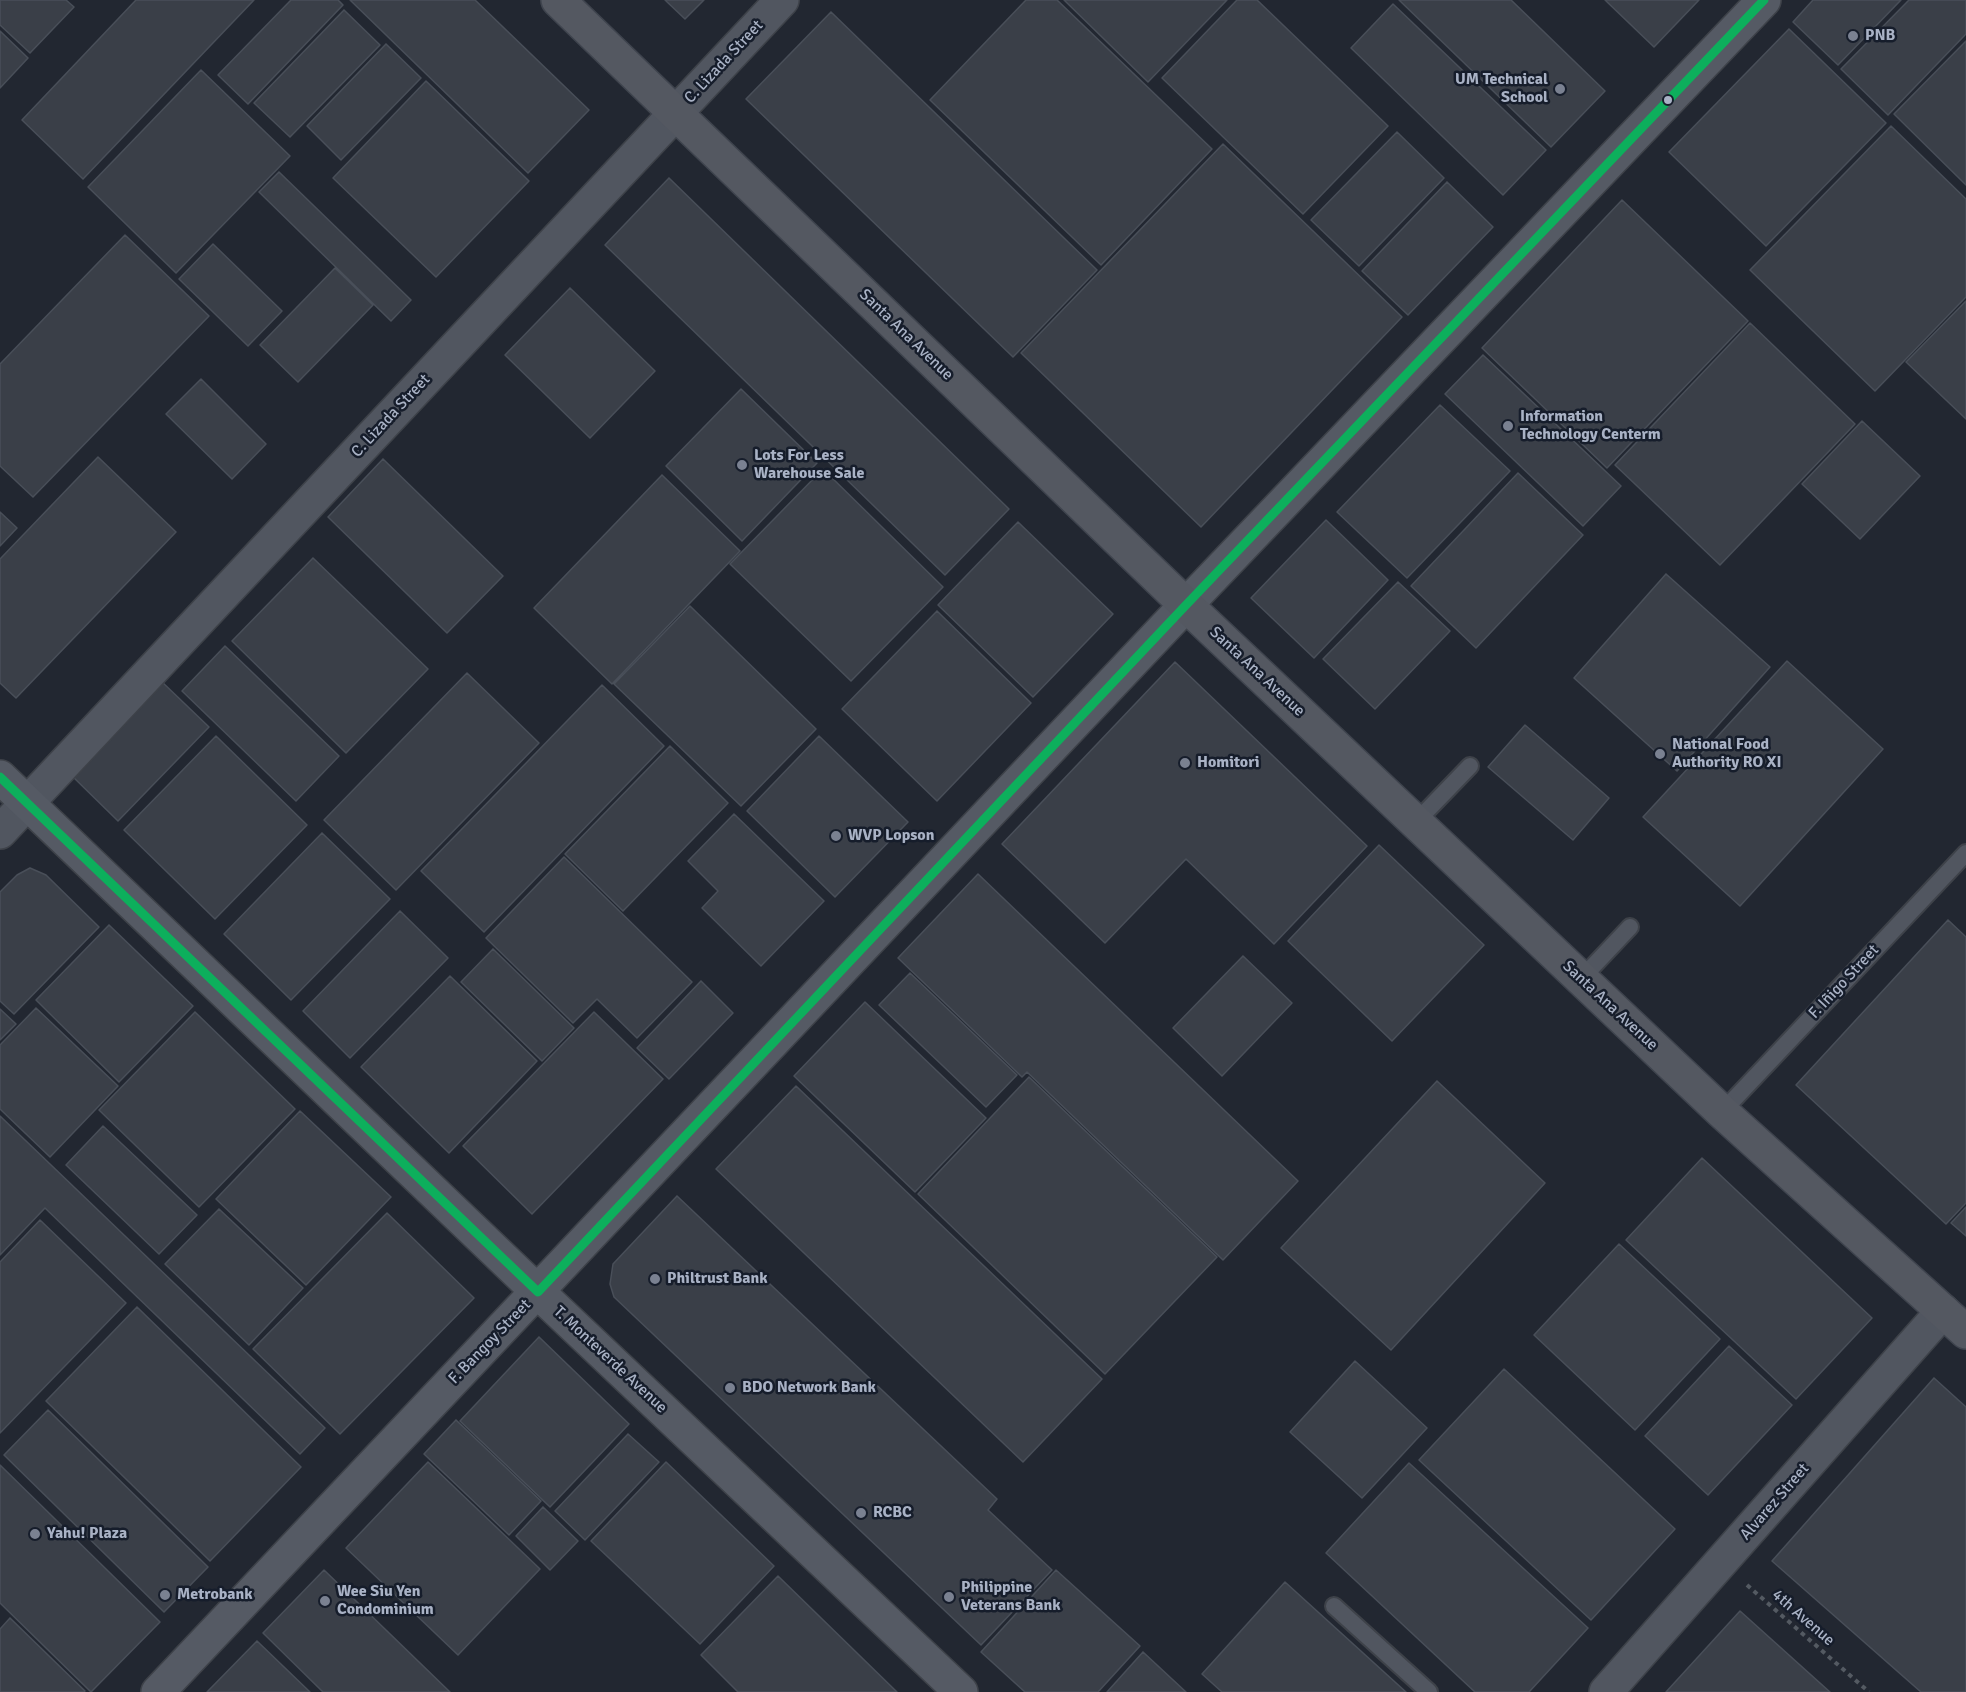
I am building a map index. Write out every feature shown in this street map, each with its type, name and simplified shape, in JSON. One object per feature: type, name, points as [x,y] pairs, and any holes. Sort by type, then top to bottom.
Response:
[{"type":"main road","name":"Santa Ana Avenue","points":[[558,0],[1186,605],[1581,979],[1722,1112],[1955,1322]]},
{"type":"street","name":"C. Lizada Street","points":[[0,832],[782,0]]},
{"type":"street","name":"F. Bangoy Street","points":[[158,1692],[1186,605],[1764,0]]},
{"type":"street","name":"T. Monteverde Avenue","points":[[0,777],[538,1292],[961,1692]]},
{"type":"street","name":"Alvarez Street","points":[[1606,1692],[1722,1563],[1955,1322]]},
{"type":"lane","points":[[1416,822],[1470,766]]},
{"type":"lane","name":"F. Iñigo Street","points":[[1722,1112],[1966,853]]},
{"type":"lane","points":[[1581,979],[1630,927]]},
{"type":"lane","points":[[1334,1606],[1429,1692]]},
{"type":"path","name":"4th Avenue","points":[[1722,1563],[1869,1692]]},
{"type":"building","points":[[0,0],[66,0],[74,7],[30,53],[0,25]]},
{"type":"building","points":[[136,0],[254,0],[83,179],[22,120]]},
{"type":"building","points":[[291,0],[338,0],[343,5],[248,104],[218,75]]},
{"type":"building","points":[[350,0],[475,0],[589,110],[528,173]]},
{"type":"building","points":[[665,0],[704,0],[685,19]]},
{"type":"building","points":[[1026,0],[1057,0],[1212,149],[1101,265],[930,100]]},
{"type":"building","points":[[1064,0],[1227,0],[1148,82]]},
{"type":"building","points":[[1237,0],[1257,0],[1388,126],[1303,214],[1162,78]]},
{"type":"building","points":[[1399,0],[1511,0],[1605,91],[1551,147]]},
{"type":"building","points":[[1605,0],[1699,0],[1654,47]]},
{"type":"building","points":[[1813,0],[1901,0],[1838,65],[1793,22]]},
{"type":"building","points":[[1909,0],[1966,0],[1966,34],[1888,115],[1841,69]]},
{"type":"building","points":[[1393,4],[1546,150],[1503,195],[1351,48]]},
{"type":"building","points":[[344,10],[380,45],[290,137],[254,103]]},
{"type":"building","points":[[831,12],[1097,270],[1013,357],[746,99]]},
{"type":"building","points":[[1789,29],[1886,123],[1766,246],[1669,152]]},
{"type":"building","points":[[0,31],[28,58],[0,88]]},
{"type":"building","points":[[1966,41],[1966,185],[1894,114]]},
{"type":"building","points":[[386,44],[421,78],[341,160],[307,126]]},
{"type":"building","points":[[201,70],[290,156],[176,273],[88,187]]},
{"type":"building","points":[[426,81],[529,181],[436,277],[333,178]]},
{"type":"building","points":[[1891,126],[1966,199],[1966,297],[1875,391],[1750,270]]},
{"type":"building","points":[[1397,132],[1444,178],[1359,266],[1311,220]]},
{"type":"building","points":[[1223,144],[1402,317],[1201,527],[1021,353]]},
{"type":"building","points":[[279,172],[411,300],[391,321],[259,192]]},
{"type":"building","points":[[669,178],[1009,509],[945,575],[605,245]]},
{"type":"building","points":[[1447,182],[1493,227],[1408,315],[1362,271]]},
{"type":"building","points":[[1622,200],[1748,321],[1607,468],[1482,348]]},
{"type":"building","points":[[125,235],[209,316],[33,497],[0,466],[0,364]]},
{"type":"building","points":[[213,244],[282,311],[248,346],[179,279]]},
{"type":"building","points":[[335,268],[373,305],[298,382],[260,345]]},
{"type":"building","points":[[570,288],[655,371],[590,438],[505,355]]},
{"type":"building","points":[[1966,301],[1966,419],[1906,362]]},
{"type":"building","points":[[1750,323],[1855,424],[1720,565],[1615,465]]},
{"type":"building","points":[[1483,355],[1621,486],[1583,526],[1445,394]]},
{"type":"building","points":[[201,379],[266,444],[232,479],[166,414]]},
{"type":"building","name":"Lots For Less Warehouse Sale","points":[[741,389],[817,463],[742,541],[666,466]]},
{"type":"building","points":[[1440,405],[1510,471],[1407,578],[1337,512]]},
{"type":"building","points":[[1862,421],[1920,476],[1860,539],[1802,484]]},
{"type":"building","points":[[98,457],[176,532],[16,698],[0,683],[0,559]]},
{"type":"building","points":[[383,459],[503,576],[447,633],[328,517]]},
{"type":"building","points":[[823,469],[943,587],[851,681],[730,564]]},
{"type":"building","points":[[1518,473],[1583,535],[1476,648],[1411,586]]},
{"type":"building","points":[[662,475],[740,551],[612,684],[534,608]]},
{"type":"building","points":[[0,512],[17,528],[0,546]]},
{"type":"building","points":[[1326,520],[1388,580],[1314,658],[1251,598]]},
{"type":"building","points":[[1018,522],[1113,614],[1033,697],[938,605]]},
{"type":"building","points":[[313,558],[428,669],[346,753],[232,641]]},
{"type":"building","points":[[1666,574],[1770,667],[1677,771],[1574,678]]},
{"type":"building","points":[[1398,582],[1450,631],[1375,709],[1323,659]]},
{"type":"building","points":[[690,606],[816,729],[741,806],[614,684]]},
{"type":"building","points":[[937,611],[1031,703],[937,801],[842,709]]},
{"type":"building","points":[[225,646],[339,756],[296,801],[182,691]]},
{"type":"building","points":[[1787,661],[1883,749],[1740,906],[1643,817]]},
{"type":"building","points":[[1175,662],[1367,846],[1274,944],[1186,859],[1105,943],[1002,844]]},
{"type":"building","points":[[467,673],[539,743],[396,890],[324,820]]},
{"type":"building","points":[[160,680],[209,727],[118,821],[69,773]]},
{"type":"building","points":[[602,685],[664,746],[484,932],[421,871]]},
{"type":"building","points":[[1525,725],[1609,798],[1573,840],[1488,767]]},
{"type":"building","points":[[216,736],[307,825],[215,919],[124,830]]},
{"type":"building","points":[[819,736],[908,822],[835,897],[747,811]]},
{"type":"building","points":[[670,746],[728,803],[623,911],[565,854]]},
{"type":"building","points":[[734,814],[824,901],[761,966],[702,908],[718,891],[688,861]]},
{"type":"building","points":[[322,833],[390,899],[291,1000],[224,934]]},
{"type":"building","points":[[1379,845],[1484,945],[1392,1041],[1288,941]]},
{"type":"building","points":[[564,857],[692,982],[637,1038],[597,999],[573,1023],[486,938]]},
{"type":"building","points":[[30,868],[46,875],[99,927],[14,1014],[0,1001],[0,892],[17,875]]},
{"type":"building","points":[[978,874],[1298,1181],[1223,1260],[1027,1072],[1022,1077],[898,958]]},
{"type":"building","points":[[400,911],[448,958],[350,1058],[303,1011]]},
{"type":"building","points":[[1948,920],[1966,937],[1966,1203],[1946,1224],[1796,1085]]},
{"type":"building","points":[[109,925],[193,1006],[119,1082],[36,1000]]},
{"type":"building","points":[[493,949],[574,1028],[542,1061],[461,982]]},
{"type":"building","points":[[1243,956],[1292,1003],[1222,1076],[1173,1028]]},
{"type":"building","points":[[910,973],[1017,1075],[986,1107],[879,1005]]},
{"type":"building","points":[[450,976],[537,1061],[449,1153],[361,1067]]},
{"type":"building","points":[[701,981],[733,1013],[669,1079],[637,1048]]},
{"type":"building","points":[[865,1002],[986,1118],[915,1192],[794,1076]]},
{"type":"building","points":[[36,1008],[118,1086],[50,1157],[0,1109],[0,1045]]},
{"type":"building","points":[[0,1009],[16,1024],[0,1040]]},
{"type":"building","points":[[195,1012],[295,1109],[199,1207],[99,1110]]},
{"type":"building","points":[[594,1012],[663,1079],[532,1214],[463,1146]]},
{"type":"building","points":[[1029,1077],[1217,1257],[1105,1374],[918,1194]]},
{"type":"building","points":[[1437,1081],[1545,1183],[1391,1350],[1281,1248]]},
{"type":"building","points":[[796,1086],[1102,1379],[1023,1462],[716,1169]]},
{"type":"building","points":[[300,1111],[391,1197],[306,1285],[216,1199]]},
{"type":"building","points":[[0,1116],[325,1428],[300,1454],[45,1208],[0,1255]]},
{"type":"building","points":[[103,1126],[197,1215],[159,1254],[66,1165]]},
{"type":"building","points":[[1702,1158],[1872,1318],[1796,1399],[1626,1240]]},
{"type":"building","points":[[677,1196],[997,1499],[988,1510],[1052,1570],[981,1645],[614,1297],[610,1284],[613,1264]]},
{"type":"building","points":[[1966,1207],[1966,1236],[1951,1223]]},
{"type":"building","points":[[219,1209],[303,1288],[249,1345],[165,1264]]},
{"type":"building","points":[[387,1213],[474,1298],[340,1434],[253,1349]]},
{"type":"building","points":[[40,1220],[126,1303],[0,1433],[0,1262]]},
{"type":"building","points":[[1619,1244],[1720,1339],[1635,1430],[1534,1335]]},
{"type":"building","points":[[137,1307],[301,1467],[210,1561],[46,1401]]},
{"type":"building","points":[[539,1337],[629,1424],[550,1507],[460,1421]]},
{"type":"building","points":[[1729,1346],[1792,1405],[1708,1495],[1645,1436]]},
{"type":"building","points":[[1355,1361],[1427,1428],[1362,1498],[1290,1432]]},
{"type":"building","points":[[1504,1369],[1675,1529],[1591,1620],[1419,1460]]},
{"type":"building","points":[[1934,1378],[1966,1407],[1966,1692],[1921,1692],[1772,1561]]},
{"type":"building","points":[[48,1410],[208,1567],[164,1612],[4,1455]]},
{"type":"building","points":[[456,1420],[541,1501],[509,1535],[424,1454]]},
{"type":"building","points":[[628,1434],[659,1462],[585,1540],[555,1511]]},
{"type":"building","points":[[428,1462],[540,1569],[458,1655],[346,1548]]},
{"type":"building","points":[[666,1462],[774,1566],[700,1644],[591,1541]]},
{"type":"building","points":[[1409,1463],[1588,1628],[1529,1692],[1475,1692],[1326,1553]]},
{"type":"building","name":"Yahu! Plaza","points":[[0,1465],[160,1622],[91,1692],[0,1603]]},
{"type":"building","points":[[543,1507],[578,1541],[550,1570],[516,1536]]},
{"type":"building","name":"Wee Siu Yen Condominium","points":[[324,1570],[450,1692],[323,1692],[263,1633]]},
{"type":"building","points":[[1056,1570],[1140,1646],[1098,1692],[1025,1692],[981,1652]]},
{"type":"building","points":[[778,1576],[897,1692],[738,1692],[701,1655]]},
{"type":"building","points":[[1285,1582],[1406,1692],[1222,1692],[1202,1674]]},
{"type":"building","points":[[1740,1611],[1830,1692],[1666,1692]]},
{"type":"building","points":[[10,1618],[85,1691],[0,1692],[0,1629]]},
{"type":"building","points":[[257,1641],[310,1692],[207,1692]]},
{"type":"building","points":[[1143,1652],[1186,1692],[1107,1692]]},
{"type":"transit line","points":[[0,777],[538,1292],[1186,605],[1764,0]]},
{"type":"place","name":"PNB","points":[[1853,36]]},
{"type":"place","name":"UM Technical School","points":[[1560,89]]},
{"type":"place","name":"Information Technology Centerm","points":[[1508,426]]},
{"type":"place","name":"Lots For Less Warehouse Sale","points":[[742,465]]},
{"type":"place","name":"National Food Authority RO XI","points":[[1660,754]]},
{"type":"place","name":"Homitori","points":[[1185,763]]},
{"type":"place","name":"WVP Lopson","points":[[836,836]]},
{"type":"place","name":"Philtrust Bank","points":[[655,1279]]},
{"type":"place","name":"BDO Network Bank","points":[[730,1388]]},
{"type":"place","name":"RCBC","points":[[861,1513]]},
{"type":"place","name":"Yahu! Plaza","points":[[35,1534]]},
{"type":"place","name":"Metrobank","points":[[165,1595]]},
{"type":"place","name":"Philippine Veterans Bank","points":[[949,1597]]},
{"type":"place","name":"Wee Siu Yen Condominium","points":[[325,1601]]}]
